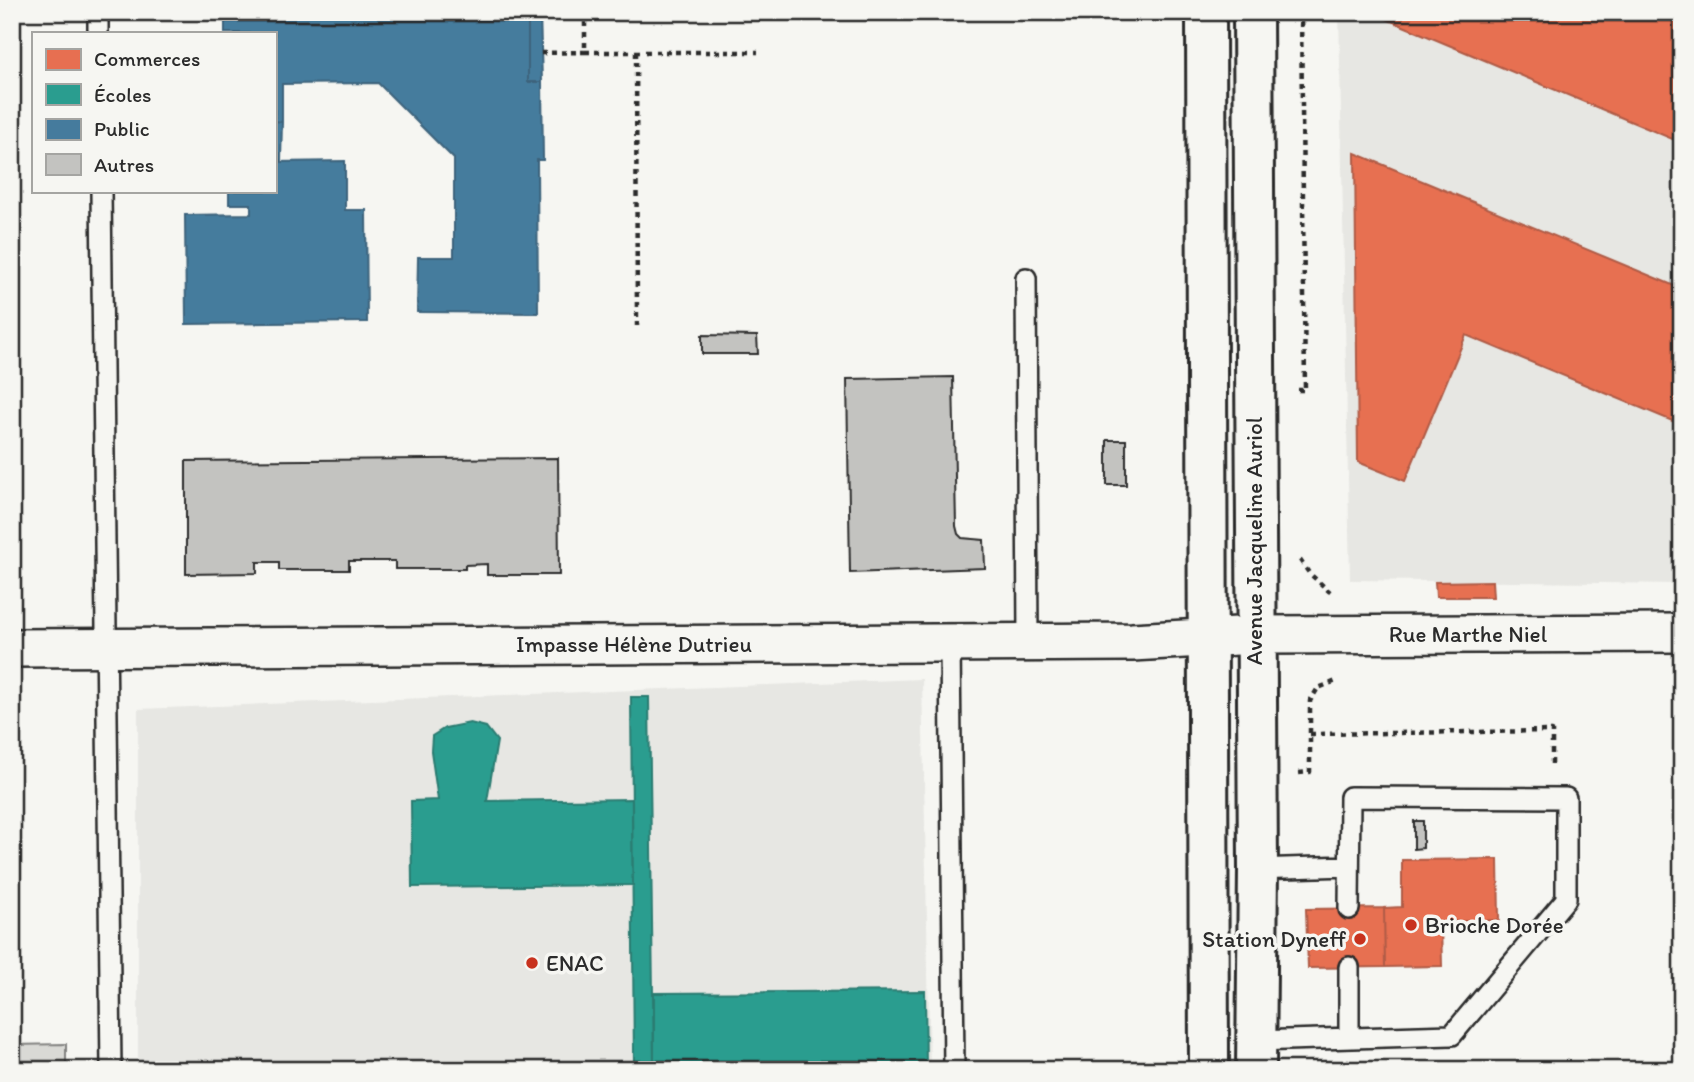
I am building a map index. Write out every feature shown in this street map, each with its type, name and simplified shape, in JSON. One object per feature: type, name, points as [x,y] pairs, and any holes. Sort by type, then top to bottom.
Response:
[{"type":"main road","name":"Avenue Jacqueline Auriol","points":[[1206,12],[1209,1070]]},
{"type":"main road","name":"Avenue Jacqueline Auriol","points":[[1252,12],[1258,869],[1256,1055]]},
{"type":"street","name":"Rue Marthe Niel","points":[[1255,635],[1682,633]]},
{"type":"street","name":"Impasse Hélène Dutrieu","points":[[12,648],[1155,641],[1255,635]]},
{"type":"lane","points":[[98,12],[98,32]]},
{"type":"lane","points":[[101,192],[111,1070]]},
{"type":"lane","points":[[1026,278],[1028,642]]},
{"type":"lane","points":[[950,642],[954,1070]]},
{"type":"lane","points":[[1256,1055],[1349,1038],[1452,1035],[1566,899],[1566,798],[1350,797],[1349,909]]},
{"type":"lane","points":[[1258,869],[1349,866]]},
{"type":"lane","points":[[1349,967],[1349,1038]]},
{"type":"path","points":[[585,12],[585,52]]},
{"type":"path","points":[[636,52],[637,326]]},
{"type":"path","points":[[541,53],[758,52]]},
{"type":"path","points":[[1297,773],[1310,772],[1310,701],[1318,688],[1339,681]]},
{"type":"path","points":[[1310,734],[1552,731],[1553,798]]},
{"type":"shaded area","points":[[1339,12],[1682,12],[1682,584],[1350,580]]},
{"type":"shaded area","name":"ENAC","points":[[922,679],[930,1070],[138,1070],[138,709]]},
{"type":"shaded area","points":[[66,1044],[66,1070],[12,1070],[12,1045]]},
{"type":"building: Commerces","points":[[1370,12],[1682,12],[1682,143]]},
{"type":"building: Commerces","points":[[1355,153],[1682,289],[1682,425],[1466,335],[1405,481],[1358,462]]},
{"type":"building: Commerces","points":[[1492,581],[1493,597],[1436,597],[1435,582]]},
{"type":"building: Commerces","points":[[1498,859],[1499,920],[1441,922],[1442,966],[1385,967],[1384,908],[1402,907],[1402,860]]},
{"type":"building: Commerces","points":[[1384,908],[1385,967],[1308,968],[1306,909]]},
{"type":"building: Écoles","points":[[631,697],[649,697],[654,1070],[634,1070]]},
{"type":"building: Écoles","points":[[470,723],[486,727],[497,741],[487,801],[632,799],[633,885],[412,887],[411,801],[438,800],[431,751],[432,736],[445,728]]},
{"type":"building: Écoles","points":[[925,991],[926,1070],[654,1070],[654,993]]},
{"type":"building: Public","points":[[225,12],[458,12],[458,20],[528,20],[528,82],[542,82],[543,160],[537,160],[538,313],[417,312],[418,257],[454,257],[454,159],[378,83],[282,84],[282,122],[276,121],[276,32],[225,32]]},
{"type":"building: Public","points":[[458,12],[540,12],[542,82],[528,82],[528,20],[458,20]]},
{"type":"building: Public","points":[[276,121],[282,122],[281,161],[276,160]]},
{"type":"building: Public","points":[[345,161],[345,210],[366,210],[367,322],[186,324],[185,215],[251,214],[251,204],[229,204],[229,192],[276,192],[276,162]]},
{"type":"building: Autres","points":[[702,335],[757,336],[758,354],[702,354]]},
{"type":"building: Autres","points":[[953,377],[956,526],[962,538],[984,540],[985,568],[850,573],[847,379]]},
{"type":"building: Autres","points":[[1107,440],[1126,440],[1126,485],[1107,485]]},
{"type":"building: Autres","points":[[558,458],[559,575],[487,575],[487,564],[465,565],[465,569],[395,569],[395,561],[349,561],[349,570],[279,570],[279,562],[257,562],[257,573],[186,574],[186,461]]},
{"type":"building: Autres","points":[[1414,821],[1423,821],[1423,848],[1414,849]]},
{"type":"place","name":"Brioche Dorée","points":[[1411,925]]},
{"type":"place","name":"Station Dyneff","points":[[1360,939]]},
{"type":"place","name":"ENAC","points":[[532,963]]}]
